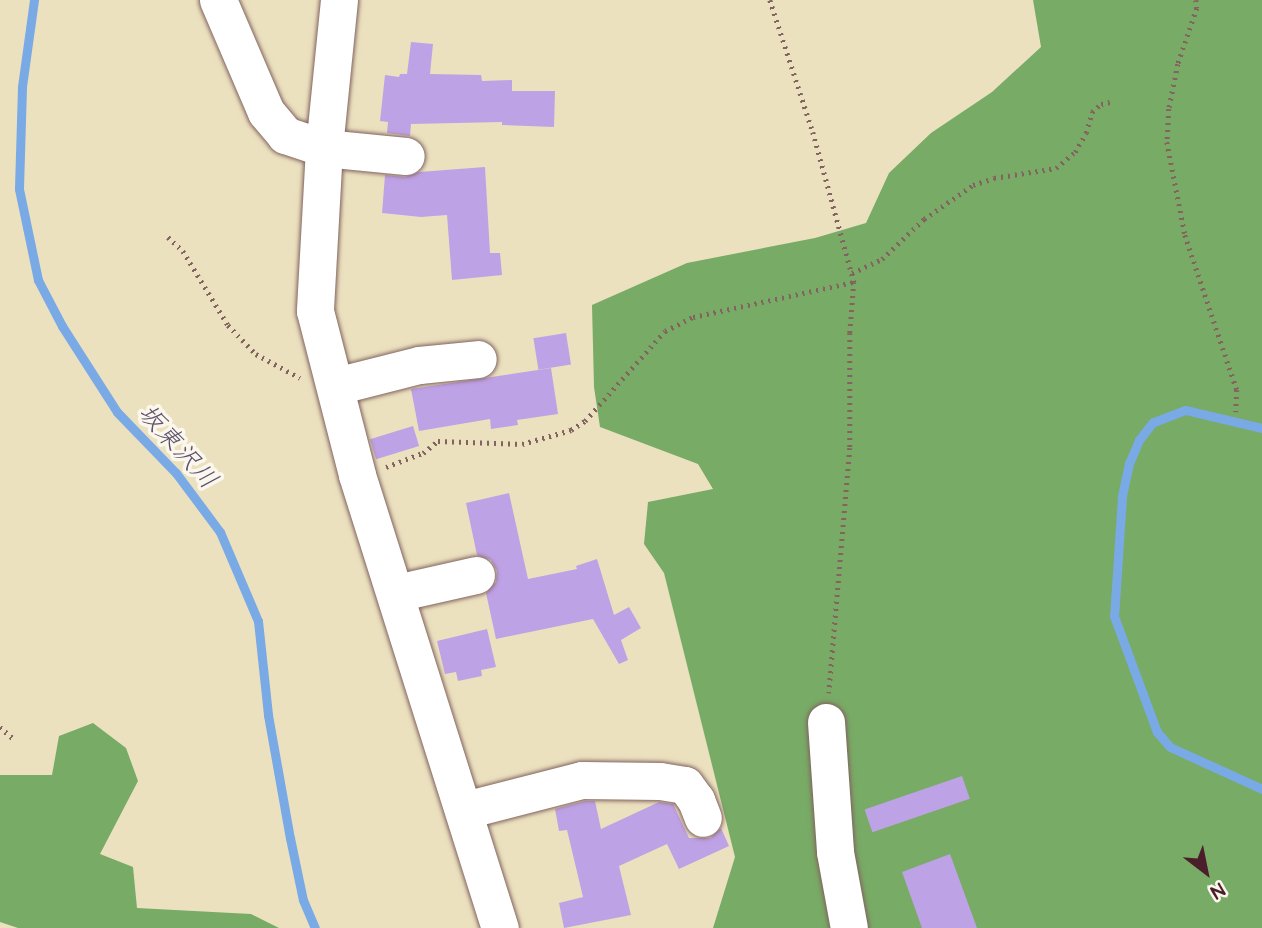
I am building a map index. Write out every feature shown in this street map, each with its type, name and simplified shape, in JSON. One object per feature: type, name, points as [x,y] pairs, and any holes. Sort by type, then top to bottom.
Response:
[{"type":"street","points":[[218,0],[266,112],[285,135],[324,148],[406,156]]},
{"type":"street","points":[[339,0],[324,148],[315,311],[357,475],[465,810],[500,928]]},
{"type":"street","points":[[335,386],[419,365],[478,359]]},
{"type":"street","points":[[396,593],[477,575]]},
{"type":"street","points":[[826,722],[835,852],[849,928]]},
{"type":"street","points":[[465,810],[582,780],[660,781],[685,785],[696,800],[703,818]]},
{"type":"path","points":[[770,0],[813,132],[853,282],[850,448],[826,722]]},
{"type":"path","points":[[1196,0],[1197,8],[1178,64],[1169,109],[1167,142],[1185,235],[1237,390],[1236,412]]},
{"type":"path","points":[[852,273],[882,259],[939,206],[973,185],[994,178],[1056,168],[1075,152],[1092,112],[1101,104],[1110,102]]},
{"type":"path","points":[[168,237],[183,251],[228,325],[256,354],[295,377],[335,386]]},
{"type":"path","points":[[357,475],[423,453],[438,441],[522,444],[571,430],[585,421],[665,331],[693,317],[853,282]]},
{"type":"path","points":[[0,727],[14,739]]},
{"type":"green space","points":[[1033,0],[1262,0],[1262,928],[713,928],[735,857],[664,573],[644,544],[648,502],[713,489],[698,464],[600,427],[594,387],[592,305],[687,263],[815,238],[866,223],[889,173],[931,133],[992,92],[1041,47]]},
{"type":"green space","points":[[93,723],[126,748],[138,781],[100,854],[133,867],[137,908],[251,914],[279,928],[18,928],[0,922],[0,775],[52,775],[59,736]]},
{"type":"building","points":[[411,42],[433,44],[430,74],[481,75],[482,81],[512,80],[512,91],[555,91],[554,127],[502,125],[502,122],[411,124],[410,136],[387,133],[388,122],[380,121],[385,75],[399,77],[400,74],[407,74]]},
{"type":"building","points":[[485,167],[490,253],[500,253],[502,275],[452,280],[447,215],[421,217],[382,213],[385,175],[405,177],[419,172]]},
{"type":"building","points":[[566,333],[571,365],[538,370],[533,338]]},
{"type":"building","points":[[551,368],[558,414],[517,420],[518,425],[491,429],[490,419],[419,431],[411,389]]},
{"type":"building","points":[[413,426],[419,446],[376,459],[370,439]]},
{"type":"building","points":[[509,493],[528,579],[577,569],[576,566],[597,559],[614,615],[629,607],[641,628],[621,640],[628,660],[619,664],[593,619],[496,639],[486,593],[496,582],[497,571],[491,560],[477,555],[466,503]]},
{"type":"building","points":[[487,629],[496,667],[481,670],[482,676],[458,681],[456,672],[445,674],[437,641]]},
{"type":"building","points":[[962,776],[970,799],[872,832],[865,810]]},
{"type":"building","points":[[595,801],[601,829],[659,802],[673,804],[689,838],[710,838],[721,828],[729,846],[679,869],[667,844],[619,866],[631,915],[564,928],[559,903],[583,897],[567,830],[559,831],[555,809]]},
{"type":"building","points":[[950,854],[977,928],[922,928],[902,872]]},
{"type":"waterway","name":"坂東沢川","points":[[34,0],[22,87],[19,189],[38,280],[62,326],[117,412],[176,473],[220,532],[258,621],[268,715],[290,838],[303,900],[315,928]]},
{"type":"waterway","points":[[1262,428],[1185,410],[1153,422],[1139,440],[1129,463],[1122,497],[1114,616],[1157,732],[1170,747],[1262,789]]}]
